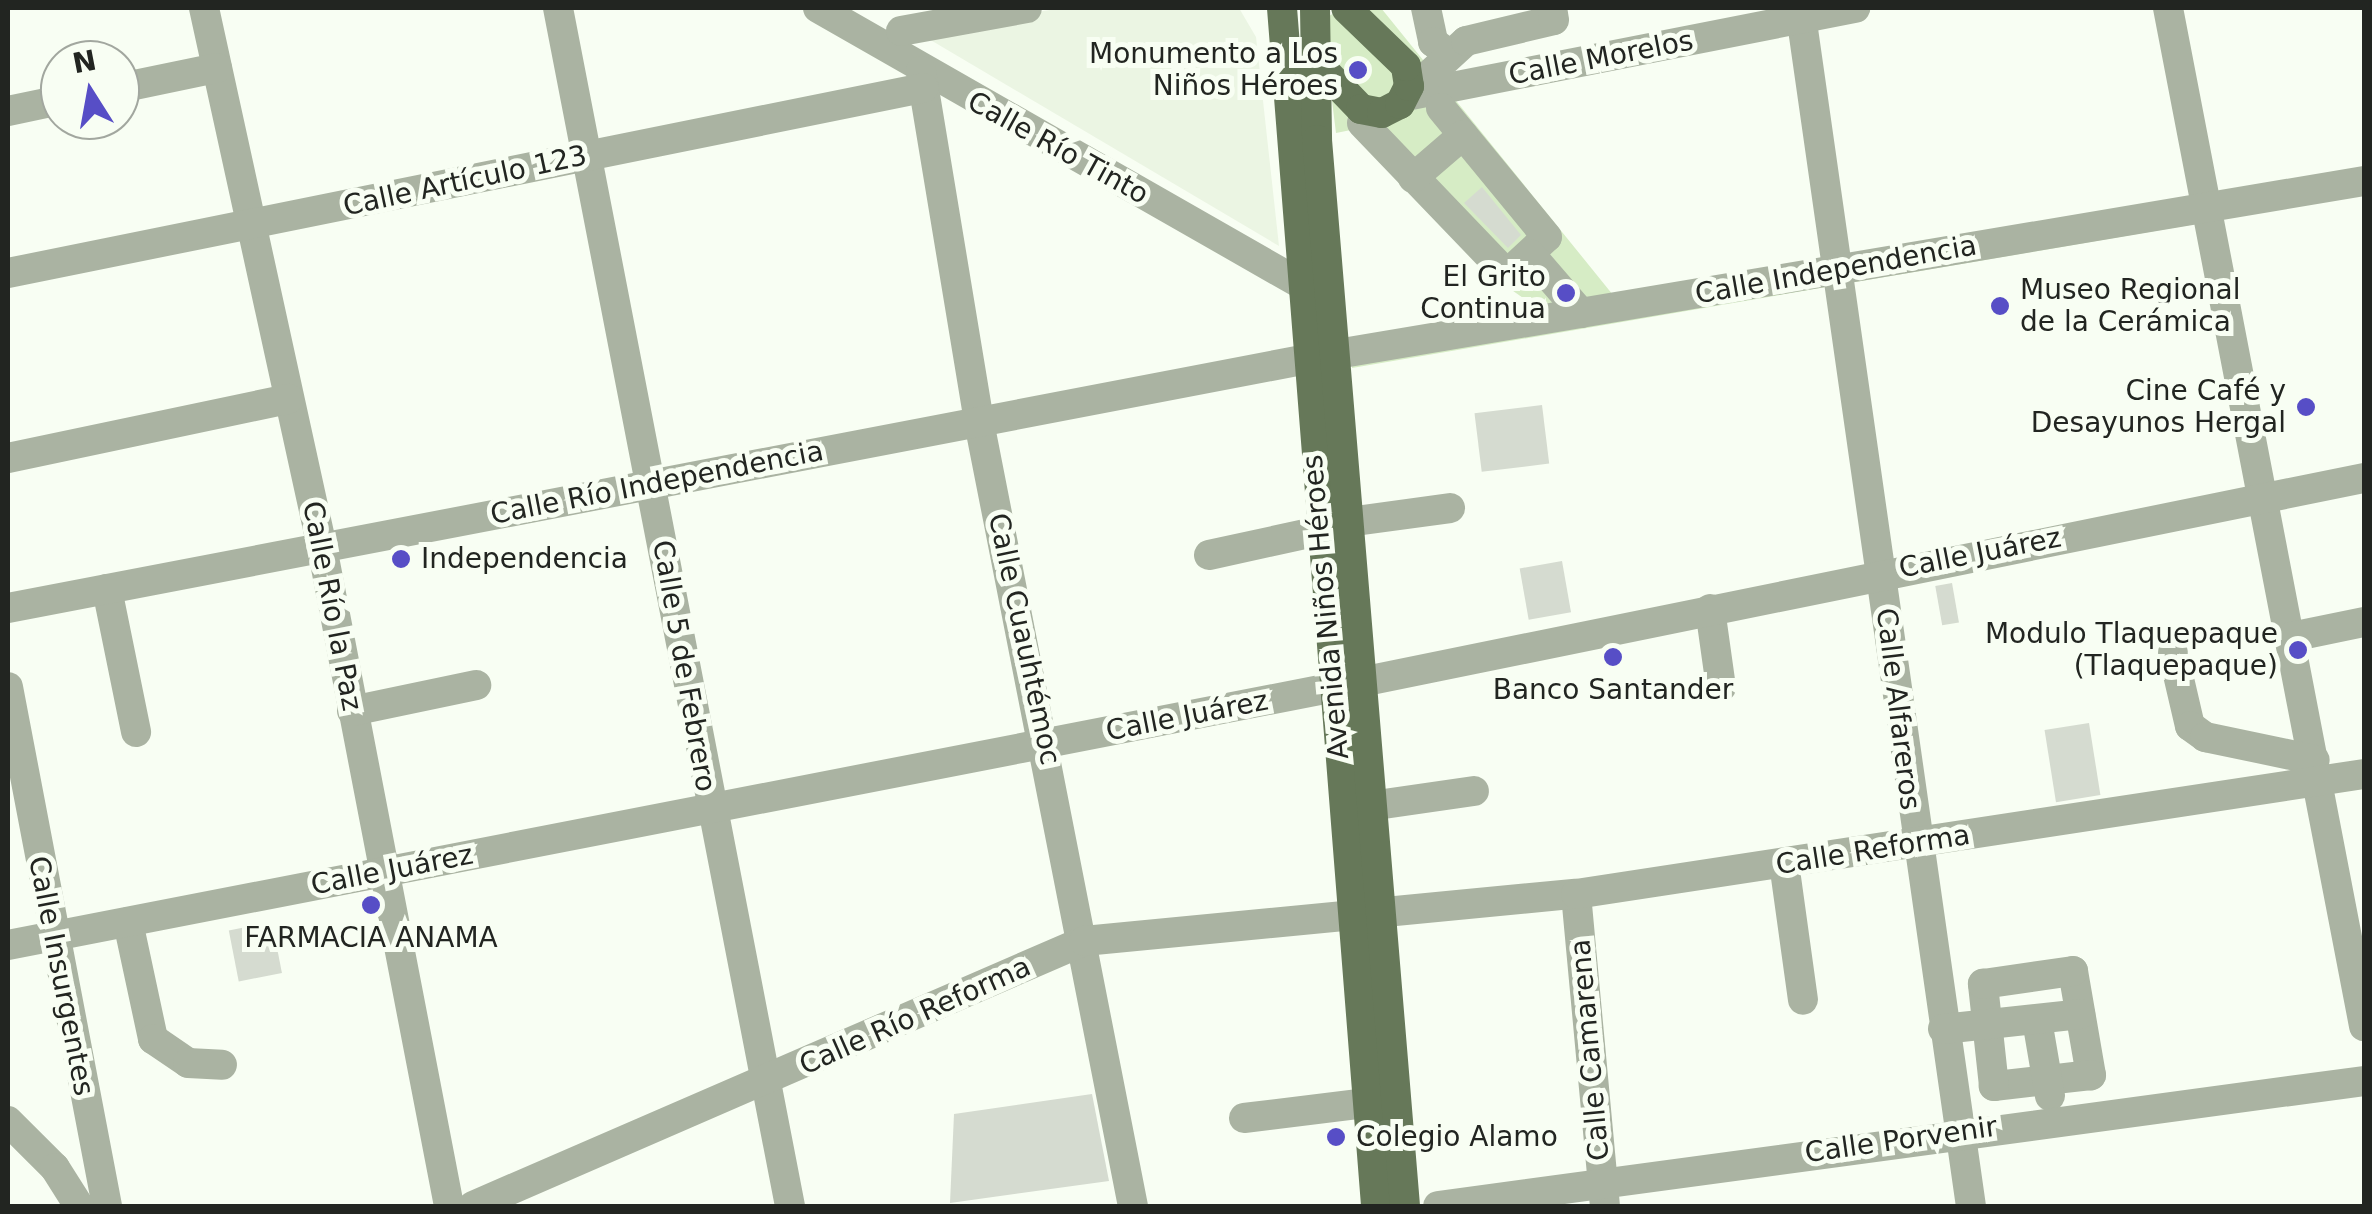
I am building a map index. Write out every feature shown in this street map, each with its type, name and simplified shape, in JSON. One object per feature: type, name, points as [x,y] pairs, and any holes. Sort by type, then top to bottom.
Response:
[{"type":"main road","name":"Avenida Niños Héroes","points":[[1315,8],[1312,60],[1321,357],[1365,915],[1404,1206]]},
{"type":"main road","points":[[1279,12],[1312,60],[1362,110],[1392,110],[1406,81],[1366,19],[1346,8]]},
{"type":"main road","name":"Avenida Niños Héroes","points":[[1279,12],[1301,284],[1321,357]]},
{"type":"main road","name":"Avenida Niños Héroes","points":[[1347,685],[1370,806],[1365,915],[1368,1104],[1376,1206]]},
{"type":"street","name":"Calle Río la Paz","points":[[204,8],[322,548],[449,1206]]},
{"type":"street","name":"Calle 5 de Febrero","points":[[558,8],[652,484],[709,808],[790,1206]]},
{"type":"street","name":"Calle Río Tinto","points":[[818,8],[922,79],[1301,284]]},
{"type":"street","points":[[901,31],[1027,8]]},
{"type":"street","points":[[1426,8],[1442,48]]},
{"type":"street","points":[[1406,81],[1442,48],[1554,20],[1552,8]]},
{"type":"street","name":"Calle Morelos","points":[[1406,81],[1801,13],[1855,8]]},
{"type":"street","points":[[2168,8],[2210,206],[2364,1026]]},
{"type":"street","name":"Calle Alfareros","points":[[1801,13],[1881,573],[1915,844],[1971,1206]]},
{"type":"street","points":[[140,84],[217,68]]},
{"type":"street","name":"Calle Artículo 123","points":[[8,273],[587,156],[922,79]]},
{"type":"street","name":"Calle Cuauhtémoc","points":[[922,79],[980,422],[1046,744],[1133,1206]]},
{"type":"street","points":[[8,112],[40,105]]},
{"type":"street","points":[[1362,123],[1507,274],[1547,237],[1441,108]]},
{"type":"street","points":[[1413,178],[1463,135]]},
{"type":"street","name":"Calle Independencia","points":[[1321,357],[2364,181]]},
{"type":"street","points":[[1530,254],[1581,312]]},
{"type":"street","name":"Calle Río Independencia","points":[[8,608],[1321,357]]},
{"type":"street","points":[[8,458],[289,399]]},
{"type":"street","name":"Calle Juárez","points":[[8,945],[1347,685],[1881,573],[2364,478]]},
{"type":"street","points":[[1209,555],[1334,526],[1450,508]]},
{"type":"street","points":[[107,589],[136,732]]},
{"type":"street","points":[[1710,609],[1721,686]]},
{"type":"street","points":[[2291,637],[2364,622]]},
{"type":"street","points":[[2173,652],[2190,726],[2205,738],[2317,771]]},
{"type":"street","points":[[352,710],[476,685]]},
{"type":"street","name":"Calle Insurgentes","points":[[8,686],[20,833],[50,937],[106,1206]]},
{"type":"street","name":"Calle Reforma","points":[[1365,915],[1576,894],[1784,864],[2317,771],[2364,774]]},
{"type":"street","points":[[1370,806],[1474,791]]},
{"type":"street","points":[[1784,864],[1802,1000]]},
{"type":"street","name":"Calle Camarena","points":[[1576,894],[1604,1194]]},
{"type":"street","name":"Calle Río Reforma","points":[[472,1206],[766,1082],[1084,941],[1365,915]]},
{"type":"street","points":[[128,922],[153,1039],[188,1063],[222,1066]]},
{"type":"street","points":[[2073,972],[2080,1014],[2091,1075],[1994,1086],[1984,984],[2073,972]]},
{"type":"street","points":[[1943,1029],[2080,1014]]},
{"type":"street","points":[[2037,1020],[2054,1120]]},
{"type":"street","name":"Calle Porvenir","points":[[1438,1206],[1604,1194],[1960,1132],[2364,1081]]},
{"type":"street","points":[[1244,1118],[1368,1104]]},
{"type":"street","points":[[8,1121],[55,1168],[80,1206]]},
{"type":"shaded area","points":[[1062,8],[1239,8],[1256,37],[1279,246],[917,32]]},
{"type":"green space","points":[[1343,8],[1381,8],[1613,295],[2213,221],[1352,368],[1351,339],[1536,307],[1496,279],[1356,129],[1336,133],[1325,45],[1329,16]]},
{"type":"building","points":[[1482,187],[1521,235],[1508,248],[1464,203]]},
{"type":"building","points":[[1542,405],[1549,464],[1482,472],[1475,413]]},
{"type":"building","points":[[1562,561],[1571,612],[1529,620],[1520,568]]},
{"type":"building","points":[[1952,583],[1959,622],[1942,625],[1935,586]]},
{"type":"building","points":[[2089,723],[2100,795],[2056,802],[2045,730]]},
{"type":"building","points":[[272,922],[282,973],[239,981],[229,930]]},
{"type":"building","points":[[1092,1094],[1109,1181],[950,1203],[954,1114]]},
{"type":"place","name":"Monumento a Los Niños Héroes","points":[[1358,70]]},
{"type":"place","name":"El Grito Continua","points":[[1566,293]]},
{"type":"place","name":"Museo Regional de la Cerámica","points":[[2000,306]]},
{"type":"place","name":"Cine Café y Desayunos Hergal","points":[[2306,407]]},
{"type":"place","name":"Independencia","points":[[401,559]]},
{"type":"place","name":"Modulo Tlaquepaque (Tlaquepaque)","points":[[2298,650]]},
{"type":"place","name":"Banco Santander","points":[[1613,657]]},
{"type":"place","name":"FARMACIA ANAMA","points":[[371,905]]},
{"type":"place","name":"Colegio Alamo","points":[[1336,1137]]}]
